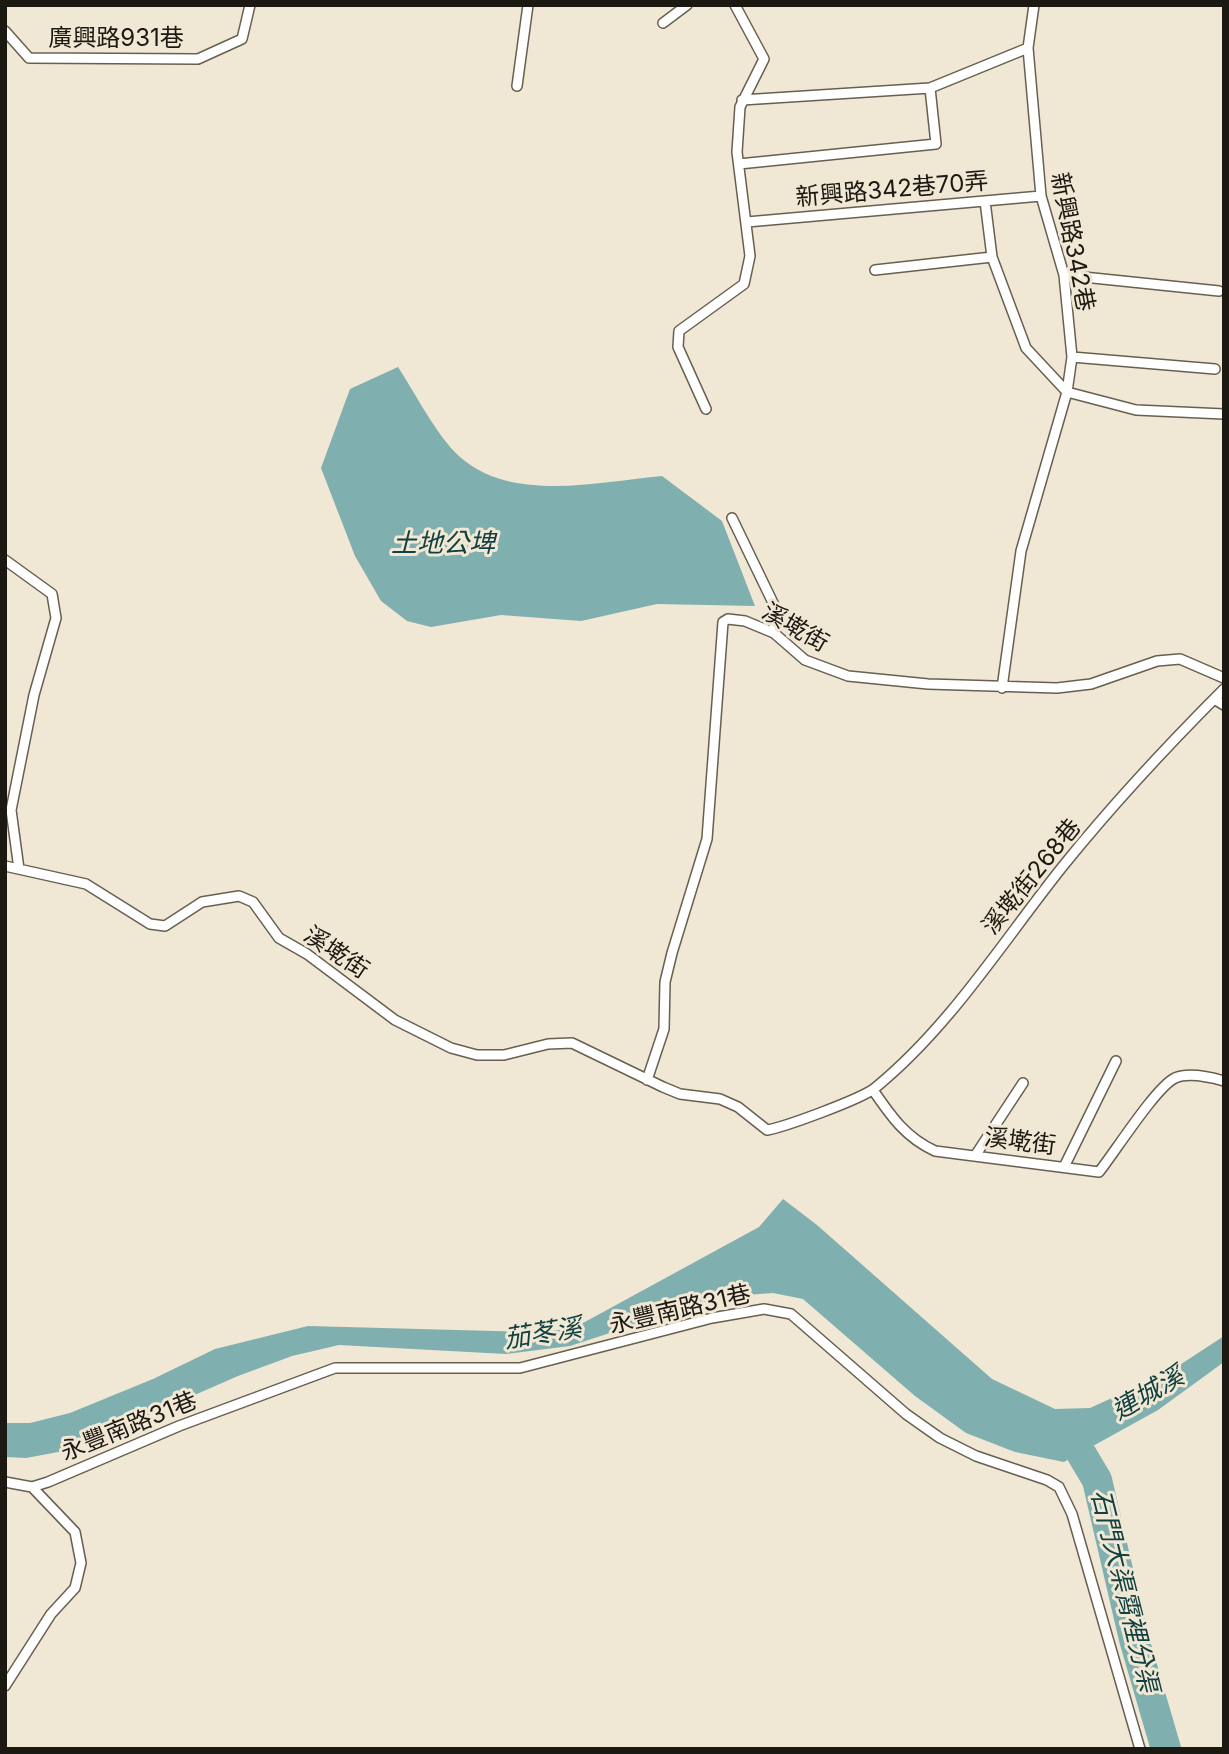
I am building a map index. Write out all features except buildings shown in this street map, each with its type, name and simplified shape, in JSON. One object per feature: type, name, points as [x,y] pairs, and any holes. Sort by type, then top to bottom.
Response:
[{"type":"lane","name":"廣興路931巷","points":[[5,31],[29,58],[198,59],[242,38],[250,5]]},
{"type":"lane","points":[[517,86],[528,5]]},
{"type":"lane","points":[[663,23],[687,5]]},
{"type":"lane","points":[[706,409],[678,347],[679,331],[744,284],[750,256],[737,152],[742,100],[762,68],[764,59],[735,5]]},
{"type":"lane","name":"新興路342巷","points":[[1002,688],[1021,551],[1067,392],[1072,357],[1064,275],[1041,196],[1028,48],[1034,5]]},
{"type":"lane","points":[[742,100],[930,88],[1028,48]]},
{"type":"lane","points":[[739,164],[936,144],[930,88]]},
{"type":"lane","name":"新興路342巷70弄","points":[[747,222],[1041,196]]},
{"type":"lane","points":[[985,201],[992,257],[1026,348],[1067,392],[1136,410],[1224,415]]},
{"type":"lane","points":[[875,270],[992,257]]},
{"type":"lane","points":[[1064,275],[1219,291]]},
{"type":"lane","points":[[1072,357],[1215,369]]},
{"type":"lane","points":[[732,518],[775,607],[774,633]]},
{"type":"lane","points":[[5,560],[52,594],[57,618],[34,695],[11,810],[19,869],[5,866]]},
{"type":"lane","name":"溪墘街","points":[[647,1080],[664,1029],[665,982],[672,953],[707,839],[723,622],[728,619],[746,621],[774,633],[805,660],[848,676],[1002,688],[1057,688],[1091,684],[1157,660],[1180,659],[1224,678]]},
{"type":"lane","name":"溪墘街268巷","points":[[873,1090],[945,1018],[1064,865],[1152,761],[1224,690]]},
{"type":"lane","points":[[1214,699],[1224,705]]},
{"type":"lane","name":"溪墘街","points":[[19,869],[86,884],[130,913],[157,925],[171,922],[201,902],[239,895],[253,902],[279,938],[317,961],[396,1020],[451,1048],[477,1055],[504,1055],[548,1044],[572,1043],[680,1094],[720,1100],[738,1107],[766,1130],[784,1127],[873,1090],[900,1128],[916,1142],[935,1151],[1099,1172],[1158,1094],[1175,1078],[1193,1076],[1224,1081]]},
{"type":"lane","points":[[1064,1167],[1116,1061]]},
{"type":"lane","points":[[975,1156],[1023,1083]]},
{"type":"lane","name":"永豐南路31巷","points":[[32,1487],[179,1426],[335,1368],[520,1367],[712,1318],[764,1309],[792,1314],[906,1414],[940,1438],[976,1456],[1059,1487],[1072,1514],[1140,1749]]},
{"type":"lane","points":[[5,1482],[32,1487],[75,1532],[81,1563],[75,1588],[51,1614],[5,1686]]},
{"type":"water","name":"土地公埤","points":[[398,367],[451,448],[472,466],[496,478],[551,486],[662,476],[722,521],[755,606],[657,604],[581,621],[501,615],[431,627],[407,621],[381,601],[355,556],[321,468],[350,389]]},
{"type":"water","points":[[783,1199],[817,1225],[992,1379],[1055,1409],[1090,1408],[1169,1372],[1224,1336],[1224,1362],[1158,1410],[1064,1462],[1015,1452],[966,1433],[915,1396],[803,1299],[773,1293],[720,1297],[570,1346],[506,1354],[339,1345],[292,1356],[238,1376],[69,1450],[26,1458],[5,1457],[5,1423],[30,1423],[70,1413],[153,1379],[215,1349],[308,1326],[531,1332],[572,1329],[759,1227]]},
{"type":"waterway","name":"石門大渠霄裡分渠","points":[[1072,1438],[1097,1480],[1134,1639],[1166,1749]]},
{"type":"water label","name":"茄苳溪","points":[[543,1334]]},
{"type":"water label","name":"連城溪","points":[[1148,1394]]}]
